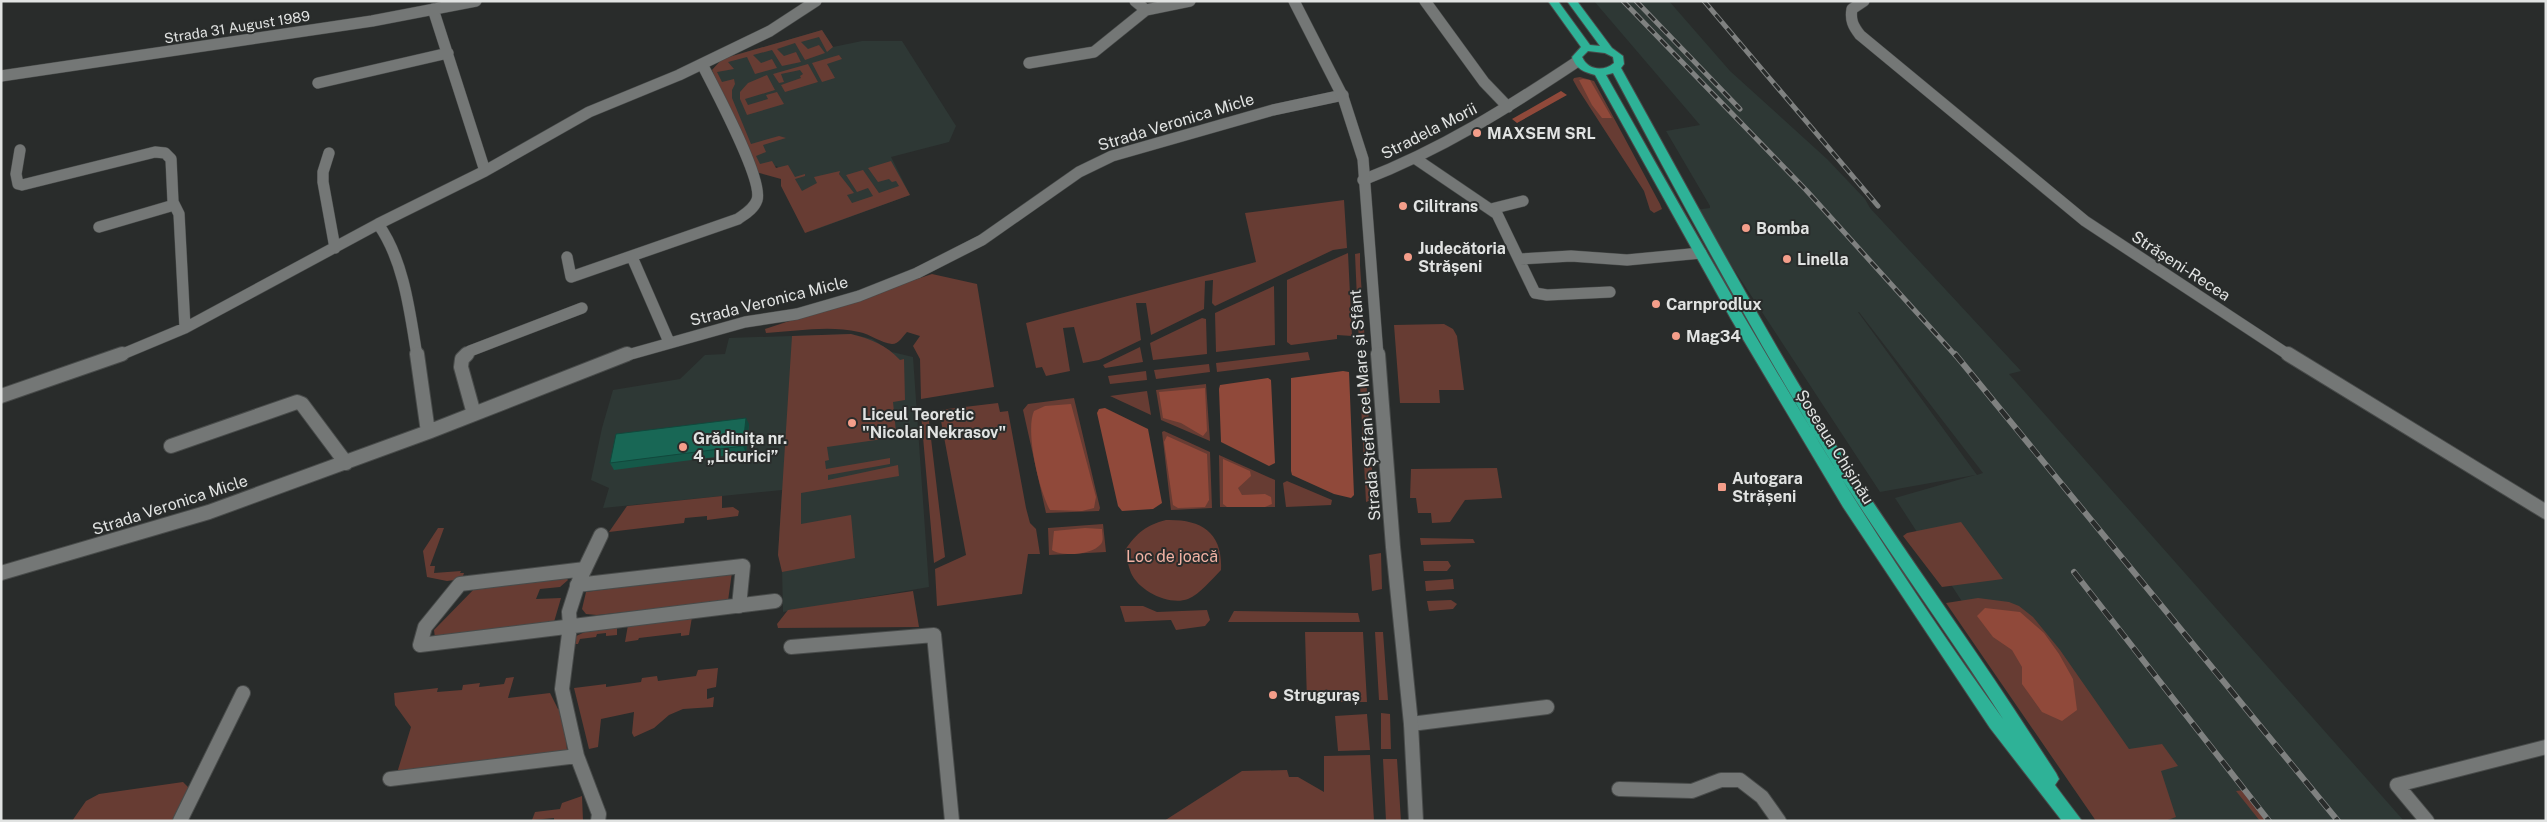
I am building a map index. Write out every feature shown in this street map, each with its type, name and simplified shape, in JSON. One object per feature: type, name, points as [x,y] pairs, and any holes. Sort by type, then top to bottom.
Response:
[{"type":"highway","points":[[1554,1],[1587,48]]},
{"type":"highway","points":[[1572,1],[1608,50],[1618,56],[1619,64],[1616,68],[1599,72],[1586,68],[1578,61],[1578,54],[1587,48],[1608,50]]},
{"type":"highway","points":[[1616,68],[1760,333],[1861,496],[2008,711],[2074,821]]},
{"type":"highway","name":"Șoseaua Chișinău","points":[[1599,72],[1742,327],[1848,503],[1996,723],[2074,821]]},
{"type":"street","name":"Strada 31 August 1989","points":[[1,76],[209,46],[476,1]]},
{"type":"street","points":[[1,396],[126,353],[185,328],[378,224],[485,171],[589,112],[702,64],[770,31],[816,1]]},
{"type":"street","points":[[1135,1],[1146,10]]},
{"type":"street","points":[[1029,63],[1094,52],[1146,10],[1190,1]]},
{"type":"street","name":"Strada Ștefan cel Mare și Sfânt","points":[[1294,1],[1343,95],[1358,131],[1364,158],[1363,180],[1392,537],[1411,724],[1416,821]]},
{"type":"street","name":"Stradela Morii","points":[[1426,1],[1484,82],[1508,107]]},
{"type":"street","name":"Strășeni-Recea","points":[[1864,1],[1852,9],[1850,17],[1852,25],[1860,35],[2087,223],[2292,357],[2546,512]]},
{"type":"street","points":[[433,9],[485,171]]},
{"type":"street","points":[[318,83],[382,70],[448,53]]},
{"type":"street","name":"Stradela Morii","points":[[1363,180],[1416,159],[1508,107],[1578,61]]},
{"type":"street","points":[[567,257],[571,277],[738,219],[753,208],[758,197],[753,176],[702,64]]},
{"type":"street","name":"Strada Veronica Micle","points":[[1,573],[209,512],[346,463],[628,354],[745,322],[797,314],[859,296],[917,272],[982,240],[1079,172],[1112,156],[1273,110],[1343,95]]},
{"type":"street","points":[[20,150],[16,174],[18,184],[22,185],[155,152],[165,153],[171,159],[174,205],[179,214],[185,328]]},
{"type":"street","points":[[329,153],[322,172],[334,248]]},
{"type":"street","points":[[1416,159],[1491,209],[1502,220],[1534,293],[1547,295],[1610,292]]},
{"type":"street","points":[[1491,209],[1523,201]]},
{"type":"street","points":[[99,228],[174,205]]},
{"type":"street","points":[[378,224],[387,235],[398,266],[414,333],[428,432]]},
{"type":"street","points":[[1520,259],[1571,256],[1627,260],[1701,253]]},
{"type":"street","points":[[632,257],[669,342]]},
{"type":"street","points":[[474,414],[461,368],[462,358],[470,351],[582,308]]},
{"type":"street","points":[[171,446],[297,402],[302,404],[346,463]]},
{"type":"street","points":[[598,821],[599,814],[577,756],[562,689],[570,626],[569,612],[577,585],[601,535]]},
{"type":"street","points":[[577,585],[743,566],[739,606]]},
{"type":"street","points":[[585,569],[460,584],[425,627],[420,645],[775,601]]},
{"type":"street","points":[[791,647],[934,635],[952,821]]},
{"type":"street","points":[[180,821],[243,693]]},
{"type":"street","points":[[1411,724],[1547,707]]},
{"type":"street","points":[[2427,821],[2396,785],[2546,747]]},
{"type":"street","points":[[390,779],[577,756]]},
{"type":"street","points":[[1619,789],[1695,791],[1722,780],[1737,779],[1751,785],[1770,805],[1779,821]]},
{"type":"shaded area","points":[[1594,1],[1669,1],[1730,71],[1827,159],[2021,371],[2009,374],[2404,821],[2104,821],[1895,498],[1975,475],[1880,492],[1695,210],[1710,208],[1710,206],[1666,131],[1700,125]],"holes":[[[1859,312],[1983,473],[1977,475]]]},
{"type":"shaded area","points":[[822,30],[833,47],[862,41],[902,41],[956,126],[949,142],[891,157],[910,195],[812,231],[777,166],[756,172],[712,70],[722,59]]},
{"type":"shaded area","points":[[1579,80],[1590,80],[1612,118],[1602,118],[1592,105]]},
{"type":"shaded area","points":[[1561,91],[1567,95],[1517,123],[1512,119]]},
{"type":"shaded area","points":[[851,334],[872,339],[892,352],[913,357],[929,587],[783,612],[782,567],[778,555],[782,490],[603,508],[609,488],[591,480],[602,428],[613,390],[680,379],[705,355],[725,354],[729,338]]},
{"type":"shaded area","points":[[1343,371],[1349,372],[1354,495],[1351,498],[1334,494],[1292,475],[1291,471],[1291,378]]},
{"type":"shaded area","points":[[1268,378],[1271,380],[1275,463],[1269,466],[1221,442],[1219,389],[1220,385]]},
{"type":"shaded area","points":[[1205,388],[1207,431],[1203,436],[1181,423],[1163,418],[1159,392]]},
{"type":"shaded area","points":[[1071,404],[1096,497],[1094,508],[1082,511],[1050,510],[1034,461],[1031,432],[1032,420],[1034,411],[1045,406]]},
{"type":"shaded area","points":[[1105,408],[1148,429],[1162,503],[1153,509],[1122,511],[1118,506],[1097,413],[1099,409]]},
{"type":"shaded area","points":[[1167,436],[1207,454],[1209,500],[1205,507],[1178,508],[1173,505],[1164,442]]},
{"type":"shaded area","points":[[1223,459],[1250,471],[1251,476],[1238,488],[1242,495],[1265,494],[1271,497],[1272,504],[1265,507],[1227,507],[1223,504]]},
{"type":"shaded area","points":[[1085,528],[1102,529],[1102,541],[1097,548],[1077,554],[1063,554],[1052,550],[1054,531]]},
{"type":"shaded area","points":[[1985,608],[2020,612],[2044,633],[2073,679],[2077,710],[2062,721],[2042,712],[2022,684],[2022,667],[2012,650],[1993,637],[1977,616]]},
{"type":"green space","points":[[822,30],[833,47],[827,52],[819,37],[801,42],[808,49],[819,45],[825,53],[805,60],[795,43],[777,49],[784,56],[796,52],[801,62],[782,66],[772,50],[753,55],[761,63],[772,59],[777,68],[755,74],[747,57],[728,62],[734,69],[717,72],[722,82],[734,79],[735,84],[732,90],[732,98],[751,144],[779,136],[786,138],[763,145],[766,152],[756,156],[760,164],[772,161],[776,168],[788,165],[795,177],[805,174],[805,176],[795,179],[802,191],[817,183],[814,177],[840,171],[839,174],[854,193],[847,195],[852,203],[873,196],[868,188],[857,192],[846,175],[863,170],[879,193],[899,186],[896,181],[892,182],[889,179],[878,182],[868,168],[891,161],[910,195],[805,233],[781,186],[781,179],[756,172],[712,70],[722,59]]},
{"type":"green space","points":[[839,55],[842,59],[827,64],[835,78],[822,82],[812,63]]},
{"type":"green space","points":[[808,64],[818,82],[785,92],[781,85],[801,78],[800,76],[803,74],[800,70],[781,74],[784,82],[779,83],[773,74]]},
{"type":"green space","points":[[767,75],[775,90],[745,99],[748,105],[768,99],[766,95],[777,92],[784,104],[747,115],[740,99],[740,92],[748,83]]},
{"type":"green space","points":[[1580,77],[1594,81],[1662,209],[1654,213],[1650,210],[1644,191],[1573,80]]},
{"type":"green space","points":[[1344,200],[1347,248],[1333,250],[1215,306],[1212,303],[1213,280],[1205,281],[1204,309],[1151,335],[1146,303],[1136,303],[1141,340],[1099,360],[1083,363],[1074,327],[1063,328],[1070,371],[1046,376],[1042,367],[1036,368],[1026,323],[1256,262],[1245,213]]},
{"type":"green space","points":[[1348,253],[1352,336],[1337,335],[1337,339],[1291,345],[1287,342],[1287,280]]},
{"type":"green space","points":[[1360,253],[1365,344],[1359,344],[1355,254]]},
{"type":"green space","points":[[932,274],[977,284],[994,387],[921,399],[920,359],[913,346],[920,336],[907,332],[894,344],[848,330],[813,329],[766,333],[765,329]]},
{"type":"green space","points":[[1274,286],[1275,345],[1216,352],[1215,313]]},
{"type":"green space","points":[[1202,318],[1206,319],[1207,354],[1153,360],[1150,343]]},
{"type":"green space","points":[[1444,324],[1453,329],[1457,336],[1464,390],[1439,390],[1440,403],[1400,403],[1394,325]]},
{"type":"green space","points":[[851,334],[878,343],[900,360],[904,359],[905,400],[893,402],[896,432],[890,433],[890,438],[827,447],[829,460],[825,461],[826,469],[890,458],[890,464],[828,475],[828,480],[898,465],[899,476],[801,493],[801,524],[851,515],[855,558],[782,572],[778,555],[792,336]]},
{"type":"green space","points":[[1140,347],[1143,362],[1105,368],[1103,365]]},
{"type":"green space","points":[[1308,352],[1310,360],[1217,372],[1216,363]]},
{"type":"green space","points":[[1365,361],[1374,499],[1366,502],[1359,365]]},
{"type":"green space","points":[[1209,364],[1210,372],[1156,379],[1154,370]]},
{"type":"green space","points":[[1146,371],[1147,380],[1110,384],[1108,376]]},
{"type":"green space","points":[[1206,384],[1210,441],[1161,420],[1156,390]]},
{"type":"green space","points":[[1147,391],[1151,415],[1110,396]]},
{"type":"green space","points":[[1074,398],[1100,508],[1099,511],[1046,513],[1023,410],[1028,404]]},
{"type":"green space","points":[[998,403],[1000,412],[1008,411],[1026,508],[1030,523],[1036,529],[1040,554],[1028,554],[1022,594],[937,606],[935,569],[966,555],[939,410]]},
{"type":"green space","points":[[928,413],[945,557],[934,563],[921,414]]},
{"type":"green space","points":[[1164,431],[1210,452],[1212,508],[1171,510],[1162,432]]},
{"type":"green space","points":[[1219,455],[1275,480],[1275,507],[1220,507]]},
{"type":"green space","points":[[1497,468],[1502,498],[1465,500],[1450,522],[1432,523],[1431,513],[1418,513],[1416,498],[1410,498],[1411,469]]},
{"type":"green space","points":[[1287,481],[1332,500],[1331,505],[1286,507],[1283,483]]},
{"type":"green space","points":[[722,496],[722,508],[733,507],[739,511],[738,516],[707,520],[707,516],[685,518],[684,523],[609,532],[627,506]]},
{"type":"green space","name":"Loc de joacă","points":[[1166,520],[1190,522],[1207,530],[1214,537],[1221,557],[1221,570],[1192,597],[1180,601],[1164,599],[1141,586],[1131,573],[1125,550],[1138,534],[1147,527]]},
{"type":"green space","points":[[1961,522],[2003,579],[1942,587],[1903,536],[1907,533]]},
{"type":"green space","points":[[1103,524],[1106,552],[1049,555],[1048,528]]},
{"type":"green space","points":[[438,528],[444,528],[430,566],[435,566],[434,573],[461,571],[460,573],[464,573],[462,579],[447,581],[427,577],[423,551]]},
{"type":"green space","points":[[1420,538],[1473,539],[1475,543],[1421,545]]},
{"type":"green space","points":[[1381,553],[1382,589],[1372,591],[1369,555]]},
{"type":"green space","points":[[1423,561],[1448,561],[1451,566],[1447,571],[1424,571]]},
{"type":"green space","points":[[732,572],[728,601],[597,615],[586,614],[582,609],[586,592]]},
{"type":"green space","points":[[564,575],[568,580],[560,587],[540,589],[536,599],[561,598],[554,622],[435,638],[434,630],[477,586]]},
{"type":"green space","points":[[1453,579],[1454,589],[1426,591],[1425,581]]},
{"type":"green space","points":[[913,591],[919,627],[778,628],[777,624],[788,610]]},
{"type":"green space","points":[[1978,598],[2009,602],[2019,606],[2033,617],[2060,650],[2129,749],[2162,744],[2178,766],[2161,771],[2176,817],[2165,821],[2096,821],[1946,603]]},
{"type":"green space","points":[[1451,600],[1457,604],[1453,609],[1429,611],[1427,601]]},
{"type":"green space","points":[[1120,606],[1143,606],[1157,612],[1207,610],[1210,620],[1205,626],[1176,630],[1171,620],[1125,622]]},
{"type":"green space","points":[[1234,611],[1358,613],[1360,622],[1228,622]]},
{"type":"green space","points":[[692,617],[689,635],[681,636],[681,633],[639,638],[638,640],[625,642],[628,625]]},
{"type":"green space","points":[[617,627],[617,635],[606,636],[606,633],[597,634],[596,637],[580,639],[578,644],[573,644],[574,637],[587,631]]},
{"type":"green space","points":[[1305,632],[1363,632],[1367,702],[1307,702]]},
{"type":"green space","points":[[1375,632],[1383,632],[1388,700],[1379,700]]},
{"type":"green space","points":[[718,668],[716,687],[707,689],[707,699],[714,697],[713,707],[683,709],[669,715],[654,728],[634,737],[632,733],[634,712],[601,719],[598,747],[589,749],[574,688],[606,684],[606,687],[641,682],[642,678],[657,676],[658,681],[696,676],[698,670]]},
{"type":"green space","points":[[514,677],[508,698],[550,693],[558,709],[563,708],[567,750],[560,755],[397,773],[411,727],[395,705],[394,693],[438,688],[437,692],[462,690],[463,685],[480,683],[479,687],[504,684],[506,678]]},
{"type":"green space","points":[[1381,713],[1390,714],[1391,749],[1381,749]]},
{"type":"green space","points":[[1367,714],[1370,750],[1338,751],[1335,716]]},
{"type":"green space","points":[[1370,755],[1374,821],[1164,821],[1242,771],[1287,770],[1289,777],[1298,777],[1324,792],[1324,756]]},
{"type":"green space","points":[[1383,759],[1397,759],[1401,821],[1386,821]]},
{"type":"green space","points":[[183,782],[189,788],[174,821],[72,821],[86,801],[99,794]]},
{"type":"green space","points":[[2245,790],[2268,821],[2260,821],[2236,791]]},
{"type":"green space","points":[[582,796],[583,821],[554,821],[554,818],[532,820],[535,812],[560,809],[562,803]]},
{"type":"building","name":"Grădinița nr. 4 „Licurici”","points":[[746,418],[743,446],[610,463],[616,434]]},
{"type":"railway","points":[[1623,1],[1806,190],[1956,356]]},
{"type":"railway","points":[[1636,1],[1740,109]]},
{"type":"railway","points":[[1704,1],[1878,206]]},
{"type":"railway","points":[[1955,354],[2338,821]]},
{"type":"railway","points":[[2074,572],[2269,821]]},
{"type":"place","name":"MAXSEM SRL","points":[[1477,133]]},
{"type":"place","name":"Cilitrans","points":[[1403,206]]},
{"type":"place","name":"Bomba","points":[[1746,228]]},
{"type":"place","name":"Judecătoria Strășeni","points":[[1408,257]]},
{"type":"place","name":"Linella","points":[[1787,259]]},
{"type":"place","name":"Carnprodlux","points":[[1656,304]]},
{"type":"place","name":"Mag34","points":[[1676,336]]},
{"type":"place","name":"Liceul Teoretic \"Nicolai Nekrasov\"","points":[[852,423]]},
{"type":"place","name":"Grădinița nr. 4 „Licurici”","points":[[683,447]]},
{"type":"place","name":"Autogara Strășeni","points":[[1722,487]]},
{"type":"place","name":"Struguraș","points":[[1273,695]]}]
